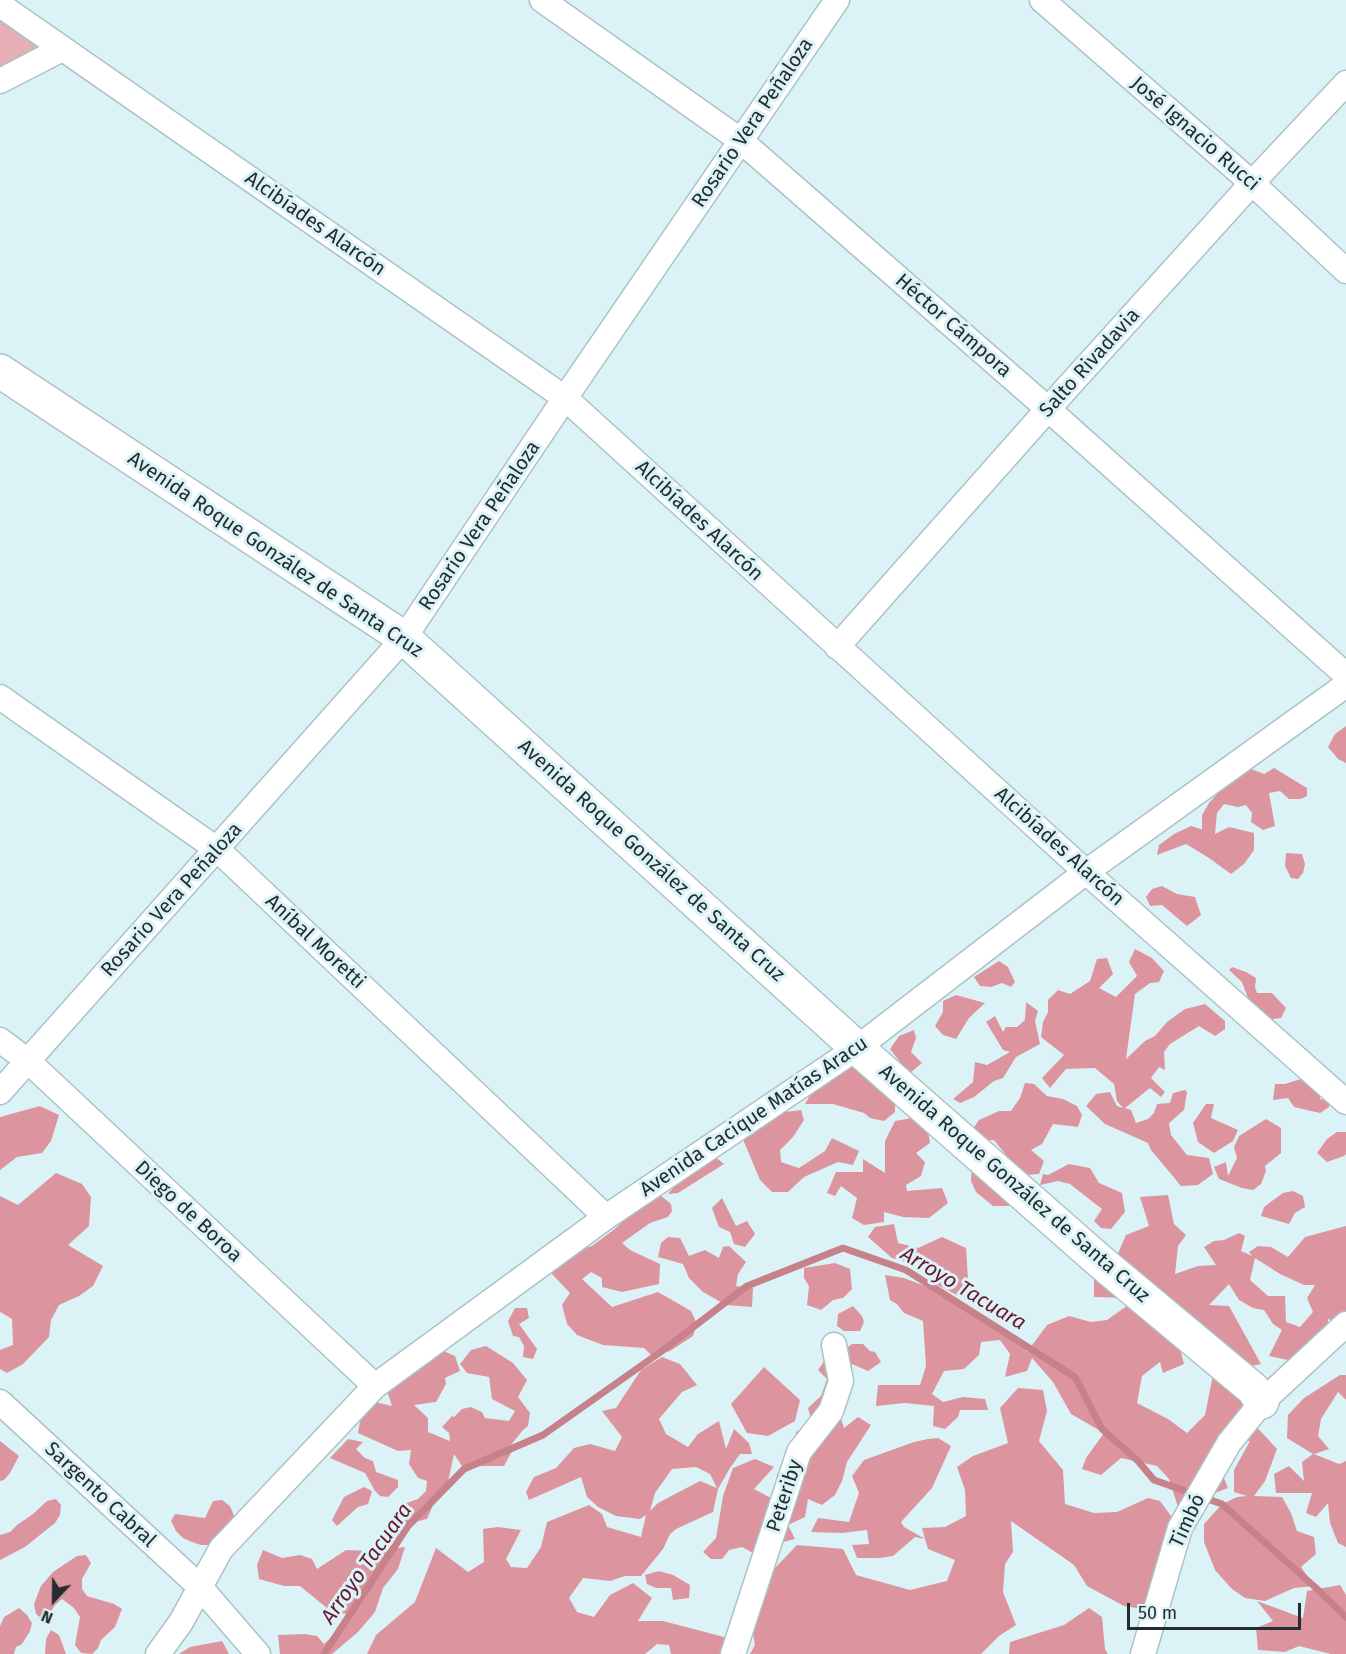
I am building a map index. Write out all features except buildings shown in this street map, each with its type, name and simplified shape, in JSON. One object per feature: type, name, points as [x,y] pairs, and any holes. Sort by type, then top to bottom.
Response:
[{"type":"main road","name":"Avenida Roque González de Santa Cruz","points":[[0,371],[404,638],[857,1048],[1102,1263],[1253,1389],[1262,1402]]},
{"type":"street","name":"Héctor Cámpora","points":[[542,0],[740,140],[1048,409],[1346,675]]},
{"type":"street","name":"Rosario Vera Peñaloza","points":[[0,1092],[218,850],[404,638],[837,0]]},
{"type":"street","name":"José Ignacio Rucci","points":[[1042,0],[1252,183],[1346,271]]},
{"type":"street","name":"Alcibíades Alarcón","points":[[0,5],[565,398],[1086,872],[1346,1102]]},
{"type":"street","points":[[0,81],[62,49]]},
{"type":"street","name":"Salto Rivadavia","points":[[837,647],[1048,409],[1252,183],[1346,83]]},
{"type":"street","name":"Avenida Cacique Matías Aracu","points":[[158,1654],[181,1622],[221,1549],[375,1386],[606,1217],[857,1048],[1086,872],[1346,685]]},
{"type":"street","name":"Aníbal Moretti","points":[[0,696],[218,850],[606,1217]]},
{"type":"street","name":"Diego de Boroa","points":[[0,1040],[28,1061],[375,1386]]},
{"type":"street","name":"Timbó","points":[[1143,1654],[1180,1528],[1229,1443],[1262,1402],[1346,1324]]},
{"type":"street","name":"Peteriby","points":[[733,1654],[800,1452],[831,1411],[840,1381],[834,1344]]},
{"type":"street","name":"Sargento Cabral","points":[[0,1402],[200,1587],[258,1654]]},
{"type":"shaded area","points":[[0,14],[44,47],[0,74]]},
{"type":"shaded area","points":[[1346,726],[1346,763],[1338,759],[1328,747],[1335,734]]},
{"type":"shaded area","points":[[1274,768],[1307,788],[1307,796],[1301,799],[1289,799],[1280,791],[1269,793],[1275,826],[1263,830],[1251,822],[1252,813],[1246,805],[1238,807],[1224,804],[1217,813],[1215,834],[1229,827],[1254,833],[1254,850],[1244,864],[1231,874],[1186,844],[1157,855],[1159,845],[1174,834],[1191,826],[1204,830],[1202,829],[1202,815],[1209,803],[1232,777],[1251,769],[1264,774]]},
{"type":"shaded area","points":[[1286,853],[1302,854],[1305,864],[1303,873],[1298,879],[1291,878],[1285,866]]},
{"type":"shaded area","points":[[1162,886],[1177,894],[1195,897],[1201,915],[1187,926],[1162,905],[1150,906],[1146,897],[1152,889]]},
{"type":"shaded area","points":[[1135,949],[1152,958],[1164,971],[1159,982],[1150,983],[1135,994],[1126,1059],[1185,1009],[1205,1004],[1225,1021],[1225,1029],[1215,1036],[1199,1026],[1170,1044],[1164,1052],[1165,1070],[1159,1067],[1151,1078],[1165,1092],[1161,1097],[1150,1088],[1125,1108],[1131,1110],[1136,1123],[1148,1119],[1154,1113],[1157,1104],[1170,1103],[1173,1093],[1185,1090],[1187,1092],[1184,1110],[1169,1123],[1171,1135],[1187,1155],[1209,1158],[1213,1174],[1198,1185],[1181,1186],[1151,1150],[1148,1143],[1105,1124],[1086,1106],[1096,1094],[1110,1092],[1117,1106],[1123,1108],[1117,1101],[1114,1084],[1095,1068],[1066,1069],[1050,1088],[1042,1078],[1064,1055],[1041,1037],[1043,1022],[1048,1012],[1048,1000],[1058,990],[1070,994],[1090,981],[1097,959],[1107,958],[1113,974],[1099,988],[1116,997],[1137,976],[1129,962]]},
{"type":"shaded area","points":[[999,961],[1008,967],[1015,982],[1011,987],[1002,983],[991,987],[980,986],[974,977]]},
{"type":"shaded area","points":[[1232,967],[1256,978],[1257,993],[1272,993],[1286,1008],[1281,1018],[1264,1020],[1251,1006],[1242,982],[1229,970]]},
{"type":"shaded area","points":[[956,995],[985,1003],[969,1018],[956,1039],[943,1035],[935,1026],[943,1012],[943,1001]]},
{"type":"shaded area","points":[[1026,1002],[1038,1011],[1035,1021],[1040,1044],[1016,1057],[1003,1078],[994,1081],[974,1097],[960,1103],[953,1099],[973,1082],[975,1062],[987,1065],[1010,1052],[1003,1050],[986,1022],[995,1016],[1003,1032],[1006,1027],[1017,1027],[1025,1020]]},
{"type":"shaded area","points":[[914,1030],[916,1038],[911,1052],[922,1063],[909,1074],[890,1049],[899,1036]]},
{"type":"shaded area","points":[[866,1054],[895,1067],[895,1112],[884,1121],[833,1104],[805,1104],[815,1086]]},
{"type":"shaded area","points":[[1301,1079],[1317,1082],[1321,1089],[1320,1099],[1330,1101],[1329,1107],[1320,1113],[1294,1107],[1288,1098],[1273,1100],[1275,1084],[1285,1084]]},
{"type":"shaded area","points":[[1025,1083],[1034,1084],[1047,1096],[1063,1099],[1077,1106],[1082,1115],[1078,1127],[1053,1124],[1042,1144],[1031,1150],[1044,1161],[1039,1174],[1024,1175],[994,1140],[978,1141],[970,1133],[979,1120],[999,1111],[1011,1111],[1020,1098]]},
{"type":"shaded area","points":[[1206,1104],[1214,1104],[1211,1118],[1238,1130],[1233,1141],[1214,1153],[1198,1142],[1193,1123]]},
{"type":"shaded area","points":[[40,1106],[59,1115],[51,1141],[42,1153],[17,1157],[0,1170],[0,1117]]},
{"type":"shaded area","points":[[801,1110],[804,1120],[793,1137],[780,1150],[781,1162],[799,1168],[825,1151],[832,1138],[859,1151],[853,1165],[838,1162],[804,1177],[788,1192],[772,1192],[760,1180],[742,1137],[785,1112]]},
{"type":"shaded area","points":[[912,1118],[927,1125],[930,1143],[916,1153],[925,1162],[921,1176],[906,1185],[907,1191],[942,1188],[948,1203],[929,1218],[903,1217],[884,1212],[884,1222],[864,1225],[852,1218],[857,1198],[841,1186],[835,1196],[827,1193],[836,1172],[863,1172],[863,1159],[885,1173],[885,1141],[895,1121]]},
{"type":"shaded area","points":[[1266,1119],[1281,1128],[1281,1153],[1265,1166],[1266,1171],[1261,1184],[1253,1190],[1219,1179],[1214,1167],[1226,1162],[1228,1176],[1237,1158],[1234,1147],[1239,1136]]},
{"type":"shaded area","points":[[1337,1132],[1346,1132],[1346,1154],[1327,1162],[1317,1153],[1327,1139]]},
{"type":"shaded area","points":[[709,1156],[724,1164],[678,1193],[668,1194],[680,1180]]},
{"type":"shaded area","points":[[972,1162],[1023,1190],[1009,1206],[993,1206],[976,1192],[971,1181]]},
{"type":"shaded area","points":[[1069,1164],[1090,1168],[1099,1183],[1122,1193],[1125,1212],[1111,1229],[1101,1228],[1094,1221],[1102,1209],[1070,1184],[1058,1181],[1040,1185],[1043,1174],[1048,1175]]},
{"type":"shaded area","points":[[56,1173],[82,1184],[91,1197],[89,1226],[68,1245],[103,1266],[93,1286],[79,1296],[59,1305],[51,1320],[49,1337],[23,1364],[7,1373],[0,1369],[0,1350],[13,1345],[12,1319],[0,1312],[0,1196],[18,1205]]},
{"type":"shaded area","points":[[1293,1191],[1303,1196],[1305,1207],[1295,1213],[1289,1224],[1261,1216],[1264,1207],[1283,1193]]},
{"type":"shaded area","points":[[660,1195],[671,1204],[672,1211],[668,1217],[650,1223],[622,1243],[630,1250],[660,1264],[659,1284],[622,1292],[602,1287],[602,1278],[591,1272],[582,1279],[612,1307],[658,1292],[691,1311],[697,1324],[693,1336],[670,1351],[651,1355],[644,1348],[603,1345],[577,1335],[567,1324],[562,1305],[570,1293],[552,1274],[552,1266],[568,1253],[592,1246],[616,1228],[640,1204]]},
{"type":"shaded area","points":[[1168,1195],[1174,1224],[1186,1235],[1178,1246],[1175,1274],[1198,1266],[1216,1265],[1204,1247],[1214,1241],[1224,1240],[1239,1233],[1245,1236],[1241,1251],[1252,1256],[1249,1252],[1258,1246],[1271,1247],[1288,1257],[1305,1237],[1346,1226],[1346,1319],[1336,1322],[1328,1319],[1328,1328],[1288,1360],[1269,1356],[1282,1330],[1273,1324],[1264,1310],[1253,1308],[1239,1300],[1229,1284],[1209,1305],[1229,1306],[1261,1364],[1252,1366],[1241,1364],[1131,1298],[1094,1297],[1094,1274],[1116,1258],[1126,1235],[1149,1226],[1140,1197]],"holes":[[[1255,1258],[1280,1274],[1304,1285],[1315,1285],[1307,1298],[1313,1312],[1300,1327],[1286,1322],[1285,1296],[1268,1296],[1250,1280]]]},
{"type":"shaded area","points":[[722,1198],[736,1226],[747,1221],[755,1234],[745,1247],[734,1244],[730,1232],[719,1227],[712,1208]]},
{"type":"shaded area","points":[[894,1224],[898,1243],[918,1248],[942,1237],[966,1248],[968,1279],[961,1297],[935,1284],[927,1267],[892,1258],[868,1237],[875,1227]]},
{"type":"shaded area","points":[[668,1237],[680,1238],[689,1256],[705,1250],[719,1258],[723,1247],[729,1246],[746,1262],[738,1274],[736,1286],[753,1288],[752,1307],[726,1305],[703,1292],[689,1278],[683,1264],[658,1257],[661,1243]]},
{"type":"shaded area","points":[[835,1263],[850,1269],[852,1289],[843,1298],[833,1300],[821,1310],[807,1305],[809,1286],[804,1278],[804,1268]]},
{"type":"shaded area","points":[[885,1275],[904,1278],[941,1292],[1014,1335],[1027,1352],[1047,1325],[1069,1316],[1091,1322],[1107,1320],[1141,1296],[1177,1338],[1184,1364],[1163,1373],[1160,1362],[1142,1376],[1137,1403],[1168,1419],[1187,1433],[1205,1415],[1213,1375],[1253,1389],[1241,1410],[1277,1449],[1265,1481],[1254,1496],[1282,1497],[1297,1531],[1314,1537],[1316,1554],[1301,1567],[1314,1586],[1294,1588],[1265,1601],[1245,1598],[1232,1589],[1215,1570],[1204,1542],[1204,1524],[1222,1504],[1237,1497],[1247,1496],[1234,1492],[1234,1470],[1250,1441],[1229,1443],[1215,1456],[1228,1488],[1178,1507],[1169,1479],[1157,1466],[1121,1458],[1101,1475],[1082,1469],[1086,1458],[1104,1433],[1071,1414],[1053,1382],[1032,1358],[1027,1371],[1005,1377],[1010,1354],[1000,1340],[981,1342],[979,1355],[964,1369],[944,1371],[932,1394],[943,1402],[963,1397],[985,1399],[988,1410],[960,1410],[958,1417],[945,1429],[933,1426],[934,1406],[905,1403],[876,1406],[878,1385],[920,1385],[926,1366],[923,1321],[904,1313],[897,1304],[890,1300]]},
{"type":"shaded area","points":[[853,1306],[864,1322],[860,1331],[844,1331],[837,1326],[838,1314]]},
{"type":"shaded area","points":[[515,1308],[527,1308],[529,1318],[519,1324],[537,1349],[533,1359],[523,1357],[524,1346],[519,1337],[513,1336],[508,1321]]},
{"type":"shaded area","points":[[852,1344],[863,1344],[870,1351],[875,1352],[881,1362],[868,1371],[852,1364],[850,1388],[839,1413],[844,1428],[858,1417],[871,1425],[847,1462],[835,1495],[822,1505],[808,1499],[805,1517],[788,1525],[795,1539],[775,1544],[757,1555],[742,1547],[729,1550],[722,1559],[711,1559],[703,1552],[716,1538],[723,1496],[733,1468],[755,1459],[774,1467],[754,1489],[773,1499],[777,1474],[795,1466],[796,1432],[812,1423],[808,1408],[821,1396],[827,1379],[818,1370],[825,1360],[832,1359]]},
{"type":"shaded area","points":[[486,1346],[513,1363],[527,1380],[518,1397],[530,1413],[528,1426],[511,1445],[511,1453],[504,1466],[478,1466],[464,1469],[454,1454],[448,1482],[437,1496],[427,1519],[402,1525],[401,1505],[418,1499],[426,1491],[427,1481],[418,1478],[409,1464],[411,1450],[398,1451],[358,1433],[361,1416],[375,1402],[392,1406],[387,1391],[395,1378],[404,1380],[417,1367],[441,1350],[455,1356],[460,1371],[445,1378],[446,1384],[436,1402],[414,1405],[428,1418],[428,1432],[450,1441],[449,1433],[442,1427],[462,1409],[471,1407],[482,1412],[485,1418],[509,1421],[515,1411],[492,1399],[489,1377],[467,1373],[460,1364],[471,1350]]},
{"type":"shaded area","points":[[662,1357],[680,1364],[697,1385],[682,1392],[659,1419],[666,1434],[688,1447],[698,1434],[719,1421],[726,1449],[734,1429],[749,1443],[752,1454],[740,1454],[730,1468],[718,1489],[713,1512],[670,1534],[663,1549],[641,1576],[625,1576],[610,1581],[583,1578],[569,1598],[577,1612],[594,1617],[610,1595],[633,1583],[652,1598],[638,1621],[663,1621],[724,1637],[728,1654],[671,1654],[669,1645],[657,1644],[645,1654],[367,1654],[376,1635],[415,1602],[436,1548],[468,1572],[484,1562],[483,1529],[498,1527],[521,1530],[506,1559],[511,1567],[527,1568],[541,1547],[547,1522],[589,1505],[602,1514],[607,1527],[641,1537],[646,1515],[640,1519],[616,1516],[598,1507],[587,1497],[581,1477],[529,1500],[526,1492],[534,1477],[556,1468],[574,1448],[590,1444],[615,1451],[622,1437],[602,1411],[616,1408],[641,1370]],"holes":[[[696,1467],[710,1474],[717,1488],[700,1481],[658,1503],[650,1511],[655,1493],[672,1469]]]},
{"type":"shaded area","points":[[764,1367],[800,1400],[795,1421],[768,1436],[747,1433],[731,1404]]},
{"type":"shaded area","points":[[1340,1375],[1346,1375],[1346,1400],[1338,1392],[1321,1419],[1318,1436],[1329,1449],[1314,1454],[1339,1464],[1346,1461],[1346,1547],[1338,1543],[1330,1523],[1328,1503],[1316,1517],[1306,1513],[1312,1493],[1276,1493],[1274,1474],[1289,1466],[1304,1481],[1302,1462],[1313,1454],[1287,1438],[1288,1415],[1304,1398]]},
{"type":"shaded area","points":[[1018,1388],[1043,1390],[1047,1411],[1039,1441],[1063,1470],[1065,1504],[1094,1513],[1117,1512],[1148,1498],[1160,1501],[1180,1528],[1187,1552],[1148,1610],[1124,1606],[1087,1586],[1074,1565],[1011,1521],[1013,1552],[1005,1564],[1003,1592],[1016,1625],[999,1636],[981,1654],[750,1654],[755,1645],[751,1622],[761,1606],[775,1568],[797,1545],[843,1549],[856,1575],[910,1590],[947,1581],[955,1560],[928,1549],[922,1528],[945,1527],[966,1516],[965,1490],[957,1467],[973,1456],[1008,1443],[1000,1408]]},
{"type":"shaded area","points":[[938,1438],[951,1446],[932,1488],[901,1522],[904,1527],[925,1539],[915,1537],[893,1556],[857,1558],[852,1545],[869,1544],[867,1530],[842,1533],[811,1532],[818,1518],[849,1522],[859,1493],[852,1476],[864,1460],[914,1442]]},
{"type":"shaded area","points":[[348,1439],[363,1442],[356,1449],[365,1458],[373,1461],[376,1472],[398,1480],[398,1487],[388,1497],[380,1496],[375,1491],[365,1473],[330,1458]]},
{"type":"shaded area","points":[[0,1441],[19,1456],[10,1473],[0,1481]]},
{"type":"shaded area","points":[[364,1487],[372,1491],[368,1504],[358,1507],[337,1526],[332,1520],[344,1497]]},
{"type":"shaded area","points":[[56,1499],[61,1505],[60,1515],[55,1523],[25,1547],[0,1560],[0,1535],[10,1532],[47,1501]]},
{"type":"shaded area","points":[[222,1500],[230,1506],[234,1516],[231,1525],[212,1545],[192,1542],[183,1538],[176,1531],[171,1521],[175,1514],[205,1518],[213,1501]]},
{"type":"shaded area","points":[[405,1547],[398,1569],[383,1588],[375,1612],[358,1632],[332,1654],[280,1654],[278,1635],[317,1636],[324,1644],[336,1633],[349,1614],[333,1613],[300,1586],[284,1586],[259,1579],[257,1565],[263,1550],[282,1558],[300,1555],[312,1559],[317,1569],[346,1550],[369,1551]]},
{"type":"shaded area","points":[[86,1555],[91,1563],[82,1579],[82,1589],[87,1596],[114,1604],[122,1609],[115,1627],[101,1640],[98,1648],[92,1654],[81,1653],[75,1645],[80,1617],[74,1608],[62,1599],[55,1605],[45,1621],[36,1614],[34,1604],[41,1586],[53,1572],[77,1556]]},
{"type":"shaded area","points":[[659,1571],[673,1575],[690,1585],[689,1598],[673,1600],[671,1588],[656,1588],[647,1584],[645,1575]]},
{"type":"shaded area","points":[[1340,1585],[1346,1595],[1346,1654],[1331,1654],[1299,1646],[1285,1652],[1258,1650],[1256,1628],[1273,1621],[1257,1601],[1303,1618],[1307,1591]]},
{"type":"shaded area","points":[[19,1608],[32,1623],[30,1631],[22,1644],[16,1647],[14,1654],[0,1654],[0,1626],[4,1617]]},
{"type":"shaded area","points":[[1089,1608],[1102,1617],[1105,1649],[1108,1654],[1009,1654],[1010,1642],[1064,1625]]},
{"type":"shaded area","points":[[51,1630],[59,1635],[66,1654],[45,1654],[46,1639]]},
{"type":"shaded area","points":[[222,1641],[229,1654],[179,1654],[190,1647]]},
{"type":"waterway","name":"Arroyo Tacuara","points":[[324,1654],[408,1526],[464,1469],[543,1435],[662,1351],[747,1286],[843,1248],[906,1270],[1075,1377],[1102,1429],[1138,1461],[1154,1480],[1222,1504],[1346,1617]]}]
